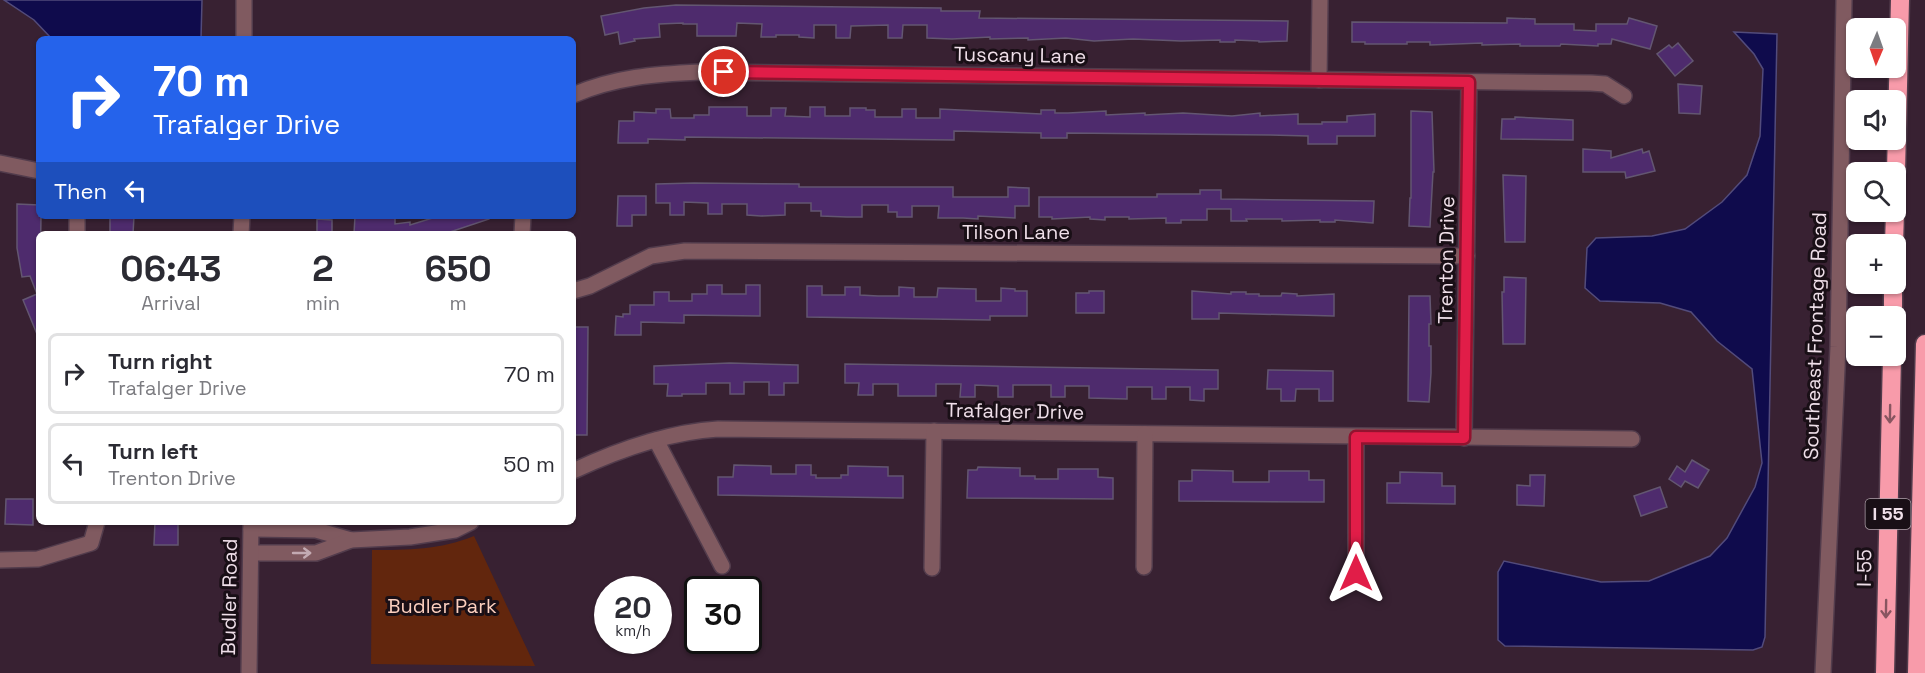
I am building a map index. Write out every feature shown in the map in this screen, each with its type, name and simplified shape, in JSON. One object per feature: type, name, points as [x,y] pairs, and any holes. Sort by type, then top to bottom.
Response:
[{"type":"highway","points":[[1896,162],[1900,0]]},
{"type":"highway","name":"I 55","points":[[1917,673],[1925,344]]},
{"type":"highway","name":"I-55","points":[[1885,673],[1892,366]]},
{"type":"street","points":[[244,0],[244,36]]},
{"type":"street","points":[[1319,80],[1320,0]]},
{"type":"street","name":"Southeast Frontage Road","points":[[1823,673],[1838,347],[1844,0]]},
{"type":"street","name":"Tuscany Lane","points":[[576,94],[593,86],[645,74],[700,72],[1591,83],[1605,84],[1624,96]]},
{"type":"street","name":"Trenton Drive","points":[[1464,438],[1469,82]]},
{"type":"street","points":[[0,164],[36,170]]},
{"type":"street","name":"Tilson Lane","points":[[576,290],[590,286],[651,256],[685,251],[1467,256]]},
{"type":"street","name":"Trafalger Drive","points":[[576,470],[656,440],[693,431],[718,429],[1632,439]]},
{"type":"street","points":[[932,568],[934,431]]},
{"type":"street","points":[[1144,567],[1145,434]]},
{"type":"street","points":[[1356,437],[1356,573]]},
{"type":"street","points":[[656,440],[722,566]]},
{"type":"street","points":[[0,560],[38,559],[91,543],[96,525]]},
{"type":"street","points":[[251,553],[316,553],[351,540],[410,537],[455,530],[465,525]]},
{"type":"street","points":[[251,526],[316,530],[351,540]]},
{"type":"street","name":"Budler Road","points":[[249,673],[251,526]]},
{"type":"green space","name":"Budler Park","points":[[474,536],[535,666],[371,664],[372,550],[436,547]]},
{"type":"shaded area","points":[[4,0],[202,0],[201,36],[49,36],[34,20]]},
{"type":"shaded area","points":[[1734,32],[1777,34],[1765,637],[1762,647],[1753,650],[1505,646],[1498,640],[1498,572],[1504,561],[1601,582],[1649,581],[1710,556],[1727,538],[1755,487],[1762,463],[1752,369],[1717,341],[1691,312],[1660,303],[1600,301],[1585,288],[1587,248],[1596,238],[1652,236],[1685,229],[1722,202],[1747,175],[1760,136],[1763,69],[1754,54]]},
{"type":"building","points":[[676,5],[941,8],[941,11],[980,11],[979,18],[1288,21],[1287,41],[1259,42],[927,38],[927,25],[903,25],[902,38],[888,38],[888,25],[851,26],[850,38],[836,38],[836,25],[814,25],[814,38],[799,37],[799,35],[761,37],[762,24],[737,23],[736,36],[697,36],[697,24],[683,23],[659,24],[660,37],[634,39],[635,41],[620,44],[618,32],[605,35],[601,16]]},
{"type":"building","points":[[1507,18],[1535,19],[1535,24],[1574,24],[1574,30],[1596,31],[1596,24],[1627,24],[1629,18],[1657,26],[1650,49],[1612,39],[1611,44],[1598,44],[1598,46],[1352,42],[1352,22],[1507,23]]},
{"type":"building","points":[[1678,43],[1693,61],[1675,76],[1657,54],[1669,45],[1672,48]]},
{"type":"building","points":[[1678,84],[1702,86],[1700,114],[1679,113]]},
{"type":"building","points":[[709,107],[747,107],[747,116],[771,116],[771,108],[786,108],[785,116],[810,117],[810,107],[825,107],[825,116],[850,116],[850,108],[866,108],[866,110],[875,110],[875,117],[902,117],[902,109],[916,109],[916,118],[940,118],[940,109],[1041,114],[1041,110],[1055,110],[1055,113],[1106,111],[1106,115],[1183,113],[1232,116],[1260,113],[1260,116],[1298,114],[1298,124],[1347,122],[1347,116],[1375,114],[1375,136],[1337,136],[1337,144],[1308,144],[1308,136],[1067,133],[1067,138],[1041,138],[1041,133],[954,131],[954,140],[685,137],[685,140],[648,139],[648,143],[618,143],[619,121],[634,121],[634,112],[656,113],[656,109],[670,109],[671,118],[694,118],[694,115],[709,115]]},
{"type":"building","points":[[1411,111],[1432,112],[1434,172],[1430,227],[1409,226]]},
{"type":"building","points":[[1515,117],[1573,120],[1573,140],[1501,139],[1502,119],[1515,119]]},
{"type":"building","points":[[1583,149],[1611,151],[1611,158],[1642,149],[1643,153],[1649,151],[1655,171],[1626,178],[1625,172],[1583,172]]},
{"type":"building","points":[[1503,175],[1526,176],[1525,242],[1505,242]]},
{"type":"building","points":[[656,184],[799,184],[799,187],[953,187],[953,197],[1008,197],[1008,187],[1029,188],[1029,206],[1015,206],[1015,218],[978,216],[978,219],[938,218],[939,206],[912,206],[912,217],[897,217],[897,212],[888,212],[888,205],[862,205],[862,217],[821,216],[821,211],[811,211],[811,203],[785,203],[785,215],[761,216],[747,215],[747,204],[722,204],[722,214],[708,214],[708,203],[684,202],[684,215],[670,215],[670,203],[656,203]]},
{"type":"building","points":[[1200,190],[1221,190],[1221,199],[1374,201],[1373,223],[1335,220],[1335,222],[1282,221],[1282,219],[1231,221],[1231,209],[1207,209],[1207,220],[1181,220],[1181,223],[1166,223],[1166,218],[1105,217],[1105,220],[1090,219],[1090,217],[1052,219],[1052,217],[1039,217],[1039,197],[1157,197],[1157,194],[1200,194]]},
{"type":"building","points":[[618,196],[646,196],[646,215],[632,215],[632,226],[617,226]]},
{"type":"building","points":[[17,204],[36,205],[36,219],[41,219],[41,231],[36,231],[36,291],[30,276],[22,277],[17,248]]},
{"type":"building","points":[[110,219],[134,219],[133,231],[110,231]]},
{"type":"building","points":[[317,219],[332,220],[332,231],[317,231]]},
{"type":"building","points":[[355,219],[395,219],[395,224],[410,222],[410,225],[429,219],[489,219],[453,231],[354,231]]},
{"type":"building","points":[[1504,277],[1526,278],[1525,344],[1503,344]]},
{"type":"building","points":[[707,285],[722,285],[722,294],[746,294],[746,285],[760,285],[760,316],[684,315],[684,323],[641,322],[641,335],[615,335],[616,316],[623,317],[623,314],[630,314],[630,305],[654,305],[654,292],[669,292],[669,301],[692,301],[692,294],[707,294]]},
{"type":"building","points":[[807,286],[822,286],[822,295],[845,295],[845,287],[860,287],[860,295],[899,296],[899,287],[914,288],[914,297],[937,297],[938,288],[976,289],[976,301],[1001,301],[1001,288],[1015,289],[1015,291],[1027,291],[1027,316],[990,316],[990,320],[807,317]]},
{"type":"building","points":[[1089,291],[1104,291],[1104,313],[1076,313],[1076,293],[1089,293]]},
{"type":"building","points":[[1192,291],[1231,294],[1231,292],[1246,292],[1246,294],[1259,294],[1259,296],[1281,296],[1282,293],[1297,294],[1297,296],[1334,294],[1334,316],[1219,313],[1219,319],[1192,319]]},
{"type":"building","points":[[36,294],[36,332],[23,300]]},
{"type":"building","points":[[1409,296],[1430,296],[1429,402],[1408,401]]},
{"type":"building","points":[[576,327],[588,327],[587,435],[576,435]]},
{"type":"building","points":[[730,363],[798,365],[798,383],[784,383],[784,395],[769,395],[769,382],[744,382],[744,394],[730,394],[730,383],[706,383],[706,394],[682,394],[682,396],[667,396],[668,384],[654,384],[654,366]]},
{"type":"building","points":[[845,364],[1218,370],[1218,389],[1204,389],[1204,401],[1190,400],[1190,387],[1166,387],[1166,399],[1152,399],[1152,387],[1127,387],[1127,399],[1089,398],[1089,386],[1065,386],[1065,397],[1051,397],[1051,385],[1013,385],[1013,397],[998,397],[998,386],[975,385],[975,397],[960,397],[961,384],[936,384],[936,396],[898,396],[898,384],[873,384],[873,395],[858,395],[859,383],[845,383]]},
{"type":"building","points":[[1268,370],[1333,371],[1333,401],[1319,401],[1319,389],[1296,389],[1295,401],[1281,401],[1281,389],[1267,389]]},
{"type":"building","points":[[1692,460],[1709,470],[1698,488],[1685,481],[1681,487],[1669,479],[1677,466],[1685,472]]},
{"type":"building","points":[[734,465],[771,466],[771,474],[796,474],[796,465],[811,465],[811,475],[816,475],[816,478],[841,478],[841,475],[848,475],[848,466],[888,467],[888,476],[903,476],[903,498],[718,495],[718,477],[733,477]]},
{"type":"building","points":[[978,467],[1020,468],[1020,476],[1035,476],[1035,479],[1058,479],[1058,469],[1098,469],[1098,477],[1113,478],[1113,499],[967,498],[968,470],[977,470]]},
{"type":"building","points":[[1192,470],[1233,471],[1233,482],[1269,482],[1269,471],[1309,471],[1309,480],[1324,480],[1324,502],[1179,501],[1179,481],[1192,481]]},
{"type":"building","points":[[1400,472],[1442,473],[1442,486],[1455,486],[1455,504],[1387,503],[1387,483],[1400,483]]},
{"type":"building","points":[[1530,475],[1545,475],[1544,506],[1517,505],[1517,485],[1530,486]]},
{"type":"building","points":[[1660,487],[1667,507],[1641,516],[1634,496]]},
{"type":"building","points":[[6,499],[33,499],[33,525],[5,524]]},
{"type":"building","points":[[155,525],[178,525],[178,545],[154,545]]},
{"type":"route","points":[[724,72],[1469,82],[1464,438],[1356,437],[1356,573]]}]
